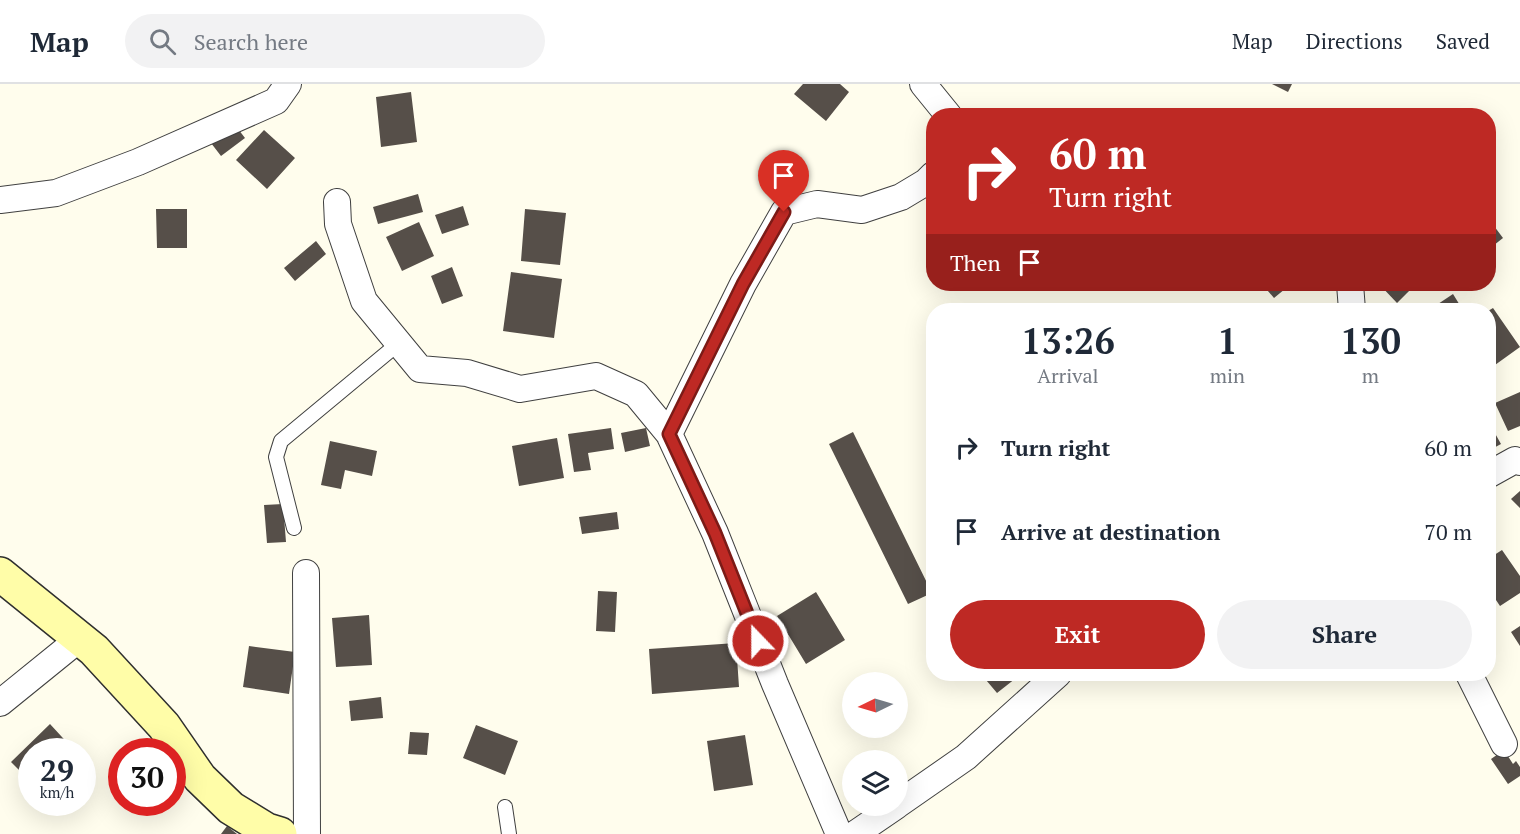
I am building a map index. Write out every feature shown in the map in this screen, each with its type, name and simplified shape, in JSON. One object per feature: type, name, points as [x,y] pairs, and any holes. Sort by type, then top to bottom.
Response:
[{"type":"main road","points":[[0,574],[94,650],[164,726],[200,778],[231,808],[267,830],[280,834]]},
{"type":"street","points":[[0,200],[56,193],[138,162],[276,101],[288,84]]},
{"type":"street","points":[[923,84],[942,108]]},
{"type":"street","points":[[669,434],[743,284],[784,212],[817,204],[862,210],[901,197],[926,183]]},
{"type":"street","points":[[337,202],[338,224],[364,301],[420,369],[467,374],[520,389],[596,376],[636,394],[669,434],[715,533],[775,684],[839,834]]},
{"type":"street","points":[[1496,471],[1515,460],[1520,462]]},
{"type":"street","points":[[306,573],[307,834]]},
{"type":"street","points":[[0,703],[79,639]]},
{"type":"street","points":[[908,797],[966,757],[1050,681]]},
{"type":"street","points":[[1472,681],[1504,744]]},
{"type":"street","points":[[855,834],[880,816]]},
{"type":"lane","points":[[294,528],[276,457],[281,441],[399,343]]},
{"type":"lane","points":[[505,807],[509,834]]},
{"type":"building","points":[[803,84],[840,84],[849,92],[826,121],[794,94]]},
{"type":"building","points":[[1272,84],[1292,84],[1288,92]]},
{"type":"building","points":[[411,92],[417,142],[381,147],[376,97]]},
{"type":"building","points":[[235,125],[245,138],[221,156],[211,143]]},
{"type":"building","points":[[264,130],[295,158],[267,189],[236,160]]},
{"type":"building","points":[[418,194],[423,212],[378,224],[373,207]]},
{"type":"building","points":[[463,206],[469,225],[442,234],[435,215]]},
{"type":"building","points":[[156,209],[187,209],[187,248],[157,248]]},
{"type":"building","points":[[525,209],[566,213],[560,265],[521,261]]},
{"type":"building","points":[[419,222],[434,256],[402,271],[386,237]]},
{"type":"building","points":[[1496,229],[1503,238],[1496,244]]},
{"type":"building","points":[[316,241],[326,254],[295,281],[284,268]]},
{"type":"building","points":[[452,267],[463,296],[442,304],[431,276]]},
{"type":"building","points":[[511,272],[562,279],[554,338],[503,331]]},
{"type":"building","points":[[1268,291],[1282,291],[1274,298]]},
{"type":"building","points":[[1386,291],[1409,291],[1397,303]]},
{"type":"building","points":[[1453,294],[1459,303],[1440,303]]},
{"type":"building","points":[[1496,312],[1520,347],[1496,364]]},
{"type":"building","points":[[1520,392],[1520,426],[1508,431],[1496,403]]},
{"type":"building","points":[[611,428],[614,449],[588,453],[591,470],[574,472],[568,434]]},
{"type":"building","points":[[646,428],[650,446],[625,452],[621,433]]},
{"type":"building","points":[[853,432],[926,581],[926,596],[908,604],[829,444]]},
{"type":"building","points":[[1496,435],[1501,444],[1496,447]]},
{"type":"building","points":[[557,438],[564,478],[519,486],[512,446]]},
{"type":"building","points":[[330,441],[377,451],[372,476],[345,470],[341,489],[321,485]]},
{"type":"building","points":[[1520,491],[1520,508],[1511,499]]},
{"type":"building","points":[[283,504],[286,542],[267,543],[264,505]]},
{"type":"building","points":[[617,512],[619,529],[582,534],[579,517]]},
{"type":"building","points":[[1502,550],[1520,576],[1520,593],[1500,606],[1496,600],[1496,554]]},
{"type":"building","points":[[598,591],[617,592],[615,632],[596,631]]},
{"type":"building","points":[[816,592],[845,640],[806,664],[777,616]]},
{"type":"building","points":[[369,615],[372,665],[336,667],[332,618]]},
{"type":"building","points":[[1520,626],[1520,646],[1511,632]]},
{"type":"building","points":[[736,643],[739,687],[652,694],[649,649]]},
{"type":"building","points":[[249,646],[295,652],[289,694],[243,687]]},
{"type":"building","points":[[987,681],[1012,681],[997,693]]},
{"type":"building","points":[[381,697],[383,718],[351,721],[349,701]]},
{"type":"building","points":[[50,724],[63,738],[36,738]]},
{"type":"building","points":[[476,725],[518,741],[505,775],[463,758]]},
{"type":"building","points":[[410,732],[429,733],[427,755],[408,754]]},
{"type":"building","points":[[745,735],[753,785],[714,791],[707,741]]},
{"type":"building","points":[[1504,750],[1513,764],[1516,761],[1520,767],[1520,776],[1508,784],[1491,759]]},
{"type":"building","points":[[18,755],[18,769],[11,762]]},
{"type":"building","points":[[227,826],[237,834],[221,834]]},
{"type":"route","points":[[758,641],[715,533],[669,434],[743,284],[784,212]]}]
